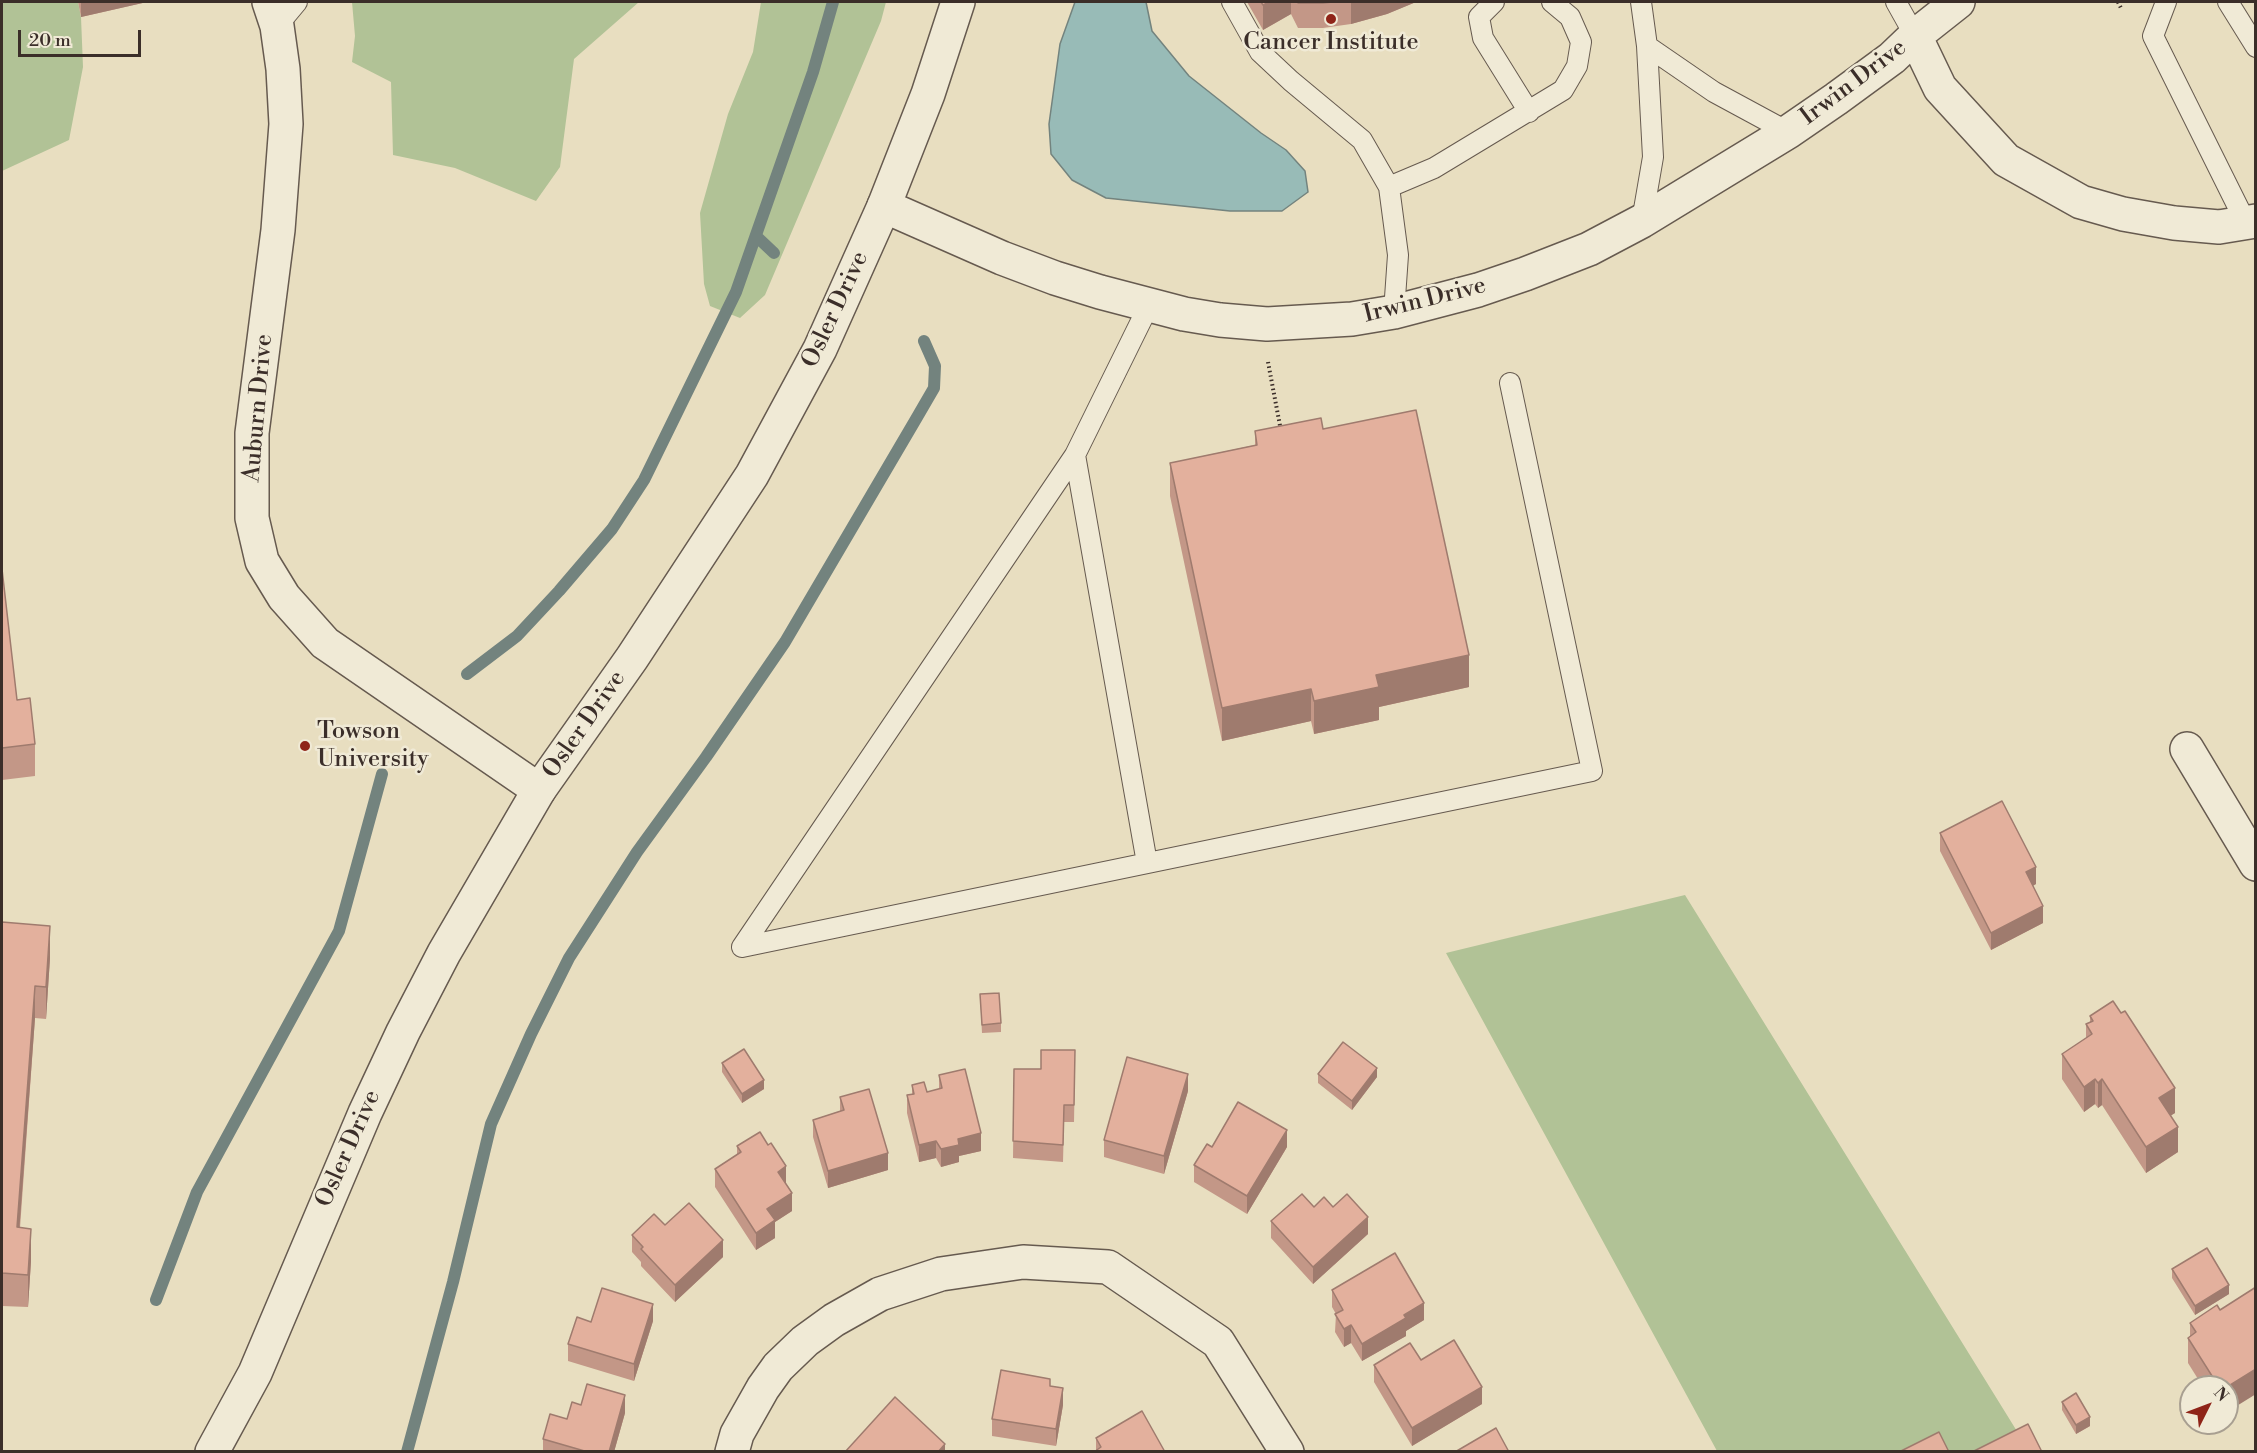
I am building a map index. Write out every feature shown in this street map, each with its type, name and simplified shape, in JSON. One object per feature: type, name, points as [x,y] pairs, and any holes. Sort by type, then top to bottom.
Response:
[{"type":"street","name":"Osler Drive","points":[[212,1452],[255,1373],[332,1188],[403,1032],[444,953],[539,790],[651,629],[752,475],[820,349],[884,206],[928,94],[958,2]]},
{"type":"street","name":"Irwin Drive","points":[[884,206],[1002,258],[1055,278],[1149,305],[1220,320],[1267,324],[1341,320],[1394,312],[1478,290],[1525,274],[1589,249],[1642,221],[1788,132],[1892,58],[1915,36],[1958,2]]},
{"type":"street","name":"Auburn Drive","points":[[281,10],[286,124],[278,230],[252,433],[252,518],[262,561],[284,597],[325,643],[539,790]]},
{"type":"street","points":[[1915,36],[1940,88],[2006,160],[2081,202],[2123,214],[2174,223],[2219,227],[2251,222]]},
{"type":"street","points":[[2187,748],[2256,864]]},
{"type":"street","points":[[732,1452],[737,1434],[763,1388],[778,1367],[805,1341],[834,1320],[880,1294],[941,1274],[1023,1262],[1108,1267],[1218,1342],[1287,1452]]},
{"type":"lane","points":[[1232,2],[1260,52],[1362,140],[1389,187],[1398,255],[1394,312]]},
{"type":"lane","points":[[1494,2],[1479,17],[1483,38],[1529,112]]},
{"type":"lane","points":[[1389,187],[1434,168],[1563,90],[1576,66],[1581,42],[1570,18],[1552,2]]},
{"type":"lane","points":[[1641,2],[1647,46],[1653,157],[1642,221]]},
{"type":"lane","points":[[1896,2],[1915,36]]},
{"type":"lane","points":[[2166,2],[2153,36],[2251,222]]},
{"type":"lane","points":[[2228,2],[2256,47]]},
{"type":"lane","points":[[1647,46],[1714,92],[1788,132]]},
{"type":"lane","points":[[1149,305],[1075,455],[742,947],[1592,771],[1510,383]]},
{"type":"lane","points":[[1075,455],[1148,863]]},
{"type":"path","points":[[2118,2],[2121,8]]},
{"type":"path","points":[[1268,361],[1281,435]]},
{"type":"green space","points":[[2,2],[78,2],[81,17],[83,67],[69,140],[2,171]]},
{"type":"green space","points":[[352,2],[639,2],[574,59],[560,167],[536,201],[455,168],[393,155],[391,82],[352,62],[355,36]]},
{"type":"green space","points":[[761,2],[886,2],[881,21],[765,295],[740,318],[710,306],[704,284],[700,213],[728,114],[753,52]]},
{"type":"green space","points":[[1685,895],[2028,1449],[2023,1452],[1717,1451],[1446,953]]},
{"type":"water","points":[[1075,2],[1146,2],[1152,31],[1189,76],[1286,150],[1305,171],[1308,192],[1282,211],[1230,211],[1106,198],[1072,180],[1051,154],[1049,124],[1060,44]]},
{"type":"building","points":[[1298,2],[1333,2],[1298,3]]},
{"type":"building","points":[[1416,410],[1469,655],[1376,675],[1379,687],[1314,701],[1311,689],[1222,708],[1170,463],[1257,445],[1255,431],[1321,418],[1323,429]]},
{"type":"building","points":[[2,569],[17,700],[30,698],[35,744],[2,748]]},
{"type":"building","points":[[2002,801],[2036,867],[2026,872],[2043,906],[1991,933],[1940,833]]},
{"type":"building","points":[[2,922],[50,926],[46,987],[35,986],[17,1227],[31,1229],[28,1275],[2,1273]]},
{"type":"building","points":[[999,993],[1001,1023],[982,1025],[980,994]]},
{"type":"building","points":[[2113,1001],[2121,1013],[2125,1011],[2175,1088],[2159,1098],[2178,1127],[2146,1147],[2102,1079],[2098,1083],[2095,1079],[2084,1087],[2062,1054],[2092,1034],[2086,1024],[2093,1021],[2090,1016]]},
{"type":"building","points":[[1343,1042],[1377,1068],[1352,1101],[1318,1074]]},
{"type":"building","points":[[744,1049],[764,1080],[742,1094],[722,1063]]},
{"type":"building","points":[[1041,1050],[1075,1050],[1074,1105],[1064,1105],[1063,1145],[1013,1141],[1014,1069],[1041,1069]]},
{"type":"building","points":[[1127,1057],[1188,1074],[1164,1156],[1104,1140]]},
{"type":"building","points":[[965,1069],[981,1133],[958,1139],[959,1145],[941,1149],[936,1141],[919,1145],[907,1095],[914,1094],[912,1085],[924,1082],[927,1092],[942,1088],[939,1075]]},
{"type":"building","points":[[869,1089],[888,1153],[828,1171],[813,1120],[844,1110],[840,1097]]},
{"type":"building","points":[[1238,1102],[1287,1130],[1247,1196],[1194,1165],[1207,1144],[1212,1147]]},
{"type":"building","points":[[760,1132],[768,1145],[771,1143],[786,1166],[778,1172],[792,1193],[767,1209],[775,1220],[756,1233],[715,1169],[741,1152],[737,1146]]},
{"type":"building","points":[[1302,1194],[1314,1207],[1324,1197],[1333,1207],[1347,1194],[1368,1217],[1313,1267],[1271,1221]]},
{"type":"building","points":[[689,1203],[723,1240],[675,1285],[641,1249],[643,1247],[632,1235],[654,1214],[665,1225]]},
{"type":"building","points":[[2207,1248],[2229,1285],[2195,1306],[2172,1269]]},
{"type":"building","points":[[1395,1253],[1424,1303],[1404,1315],[1406,1318],[1362,1344],[1351,1325],[1344,1329],[1335,1314],[1343,1310],[1332,1290]]},
{"type":"building","points":[[2256,1287],[2256,1369],[2239,1380],[2239,1375],[2211,1375],[2188,1338],[2196,1332],[2190,1323],[2217,1305],[2220,1310]]},
{"type":"building","points":[[602,1288],[653,1304],[634,1364],[568,1344],[577,1317],[591,1322]]},
{"type":"building","points":[[1454,1340],[1482,1387],[1412,1428],[1374,1365],[1410,1343],[1421,1360]]},
{"type":"building","points":[[1001,1370],[1050,1379],[1050,1386],[1063,1388],[1056,1429],[992,1419]]},
{"type":"building","points":[[587,1384],[625,1395],[609,1452],[588,1452],[543,1439],[550,1414],[567,1419],[572,1402],[581,1405]]},
{"type":"building","points":[[2076,1393],[2090,1417],[2076,1425],[2062,1402]]},
{"type":"building","points":[[895,1397],[945,1444],[938,1452],[845,1452]]},
{"type":"building","points":[[1142,1411],[1165,1452],[1094,1452],[1101,1447],[1096,1438]]},
{"type":"building","points":[[2028,1424],[2042,1452],[1972,1452]]},
{"type":"building","points":[[1496,1428],[1509,1452],[1455,1452]]},
{"type":"building","points":[[1939,1432],[1949,1452],[1899,1452]]},
{"type":"waterway","points":[[467,674],[517,636],[559,591],[612,529],[644,480],[736,292],[813,72],[833,2]]},
{"type":"waterway","points":[[756,236],[774,253]]},
{"type":"waterway","points":[[407,1452],[453,1282],[491,1124],[531,1034],[569,958],[637,852],[785,642],[934,388],[935,366],[924,341]]},
{"type":"waterway","points":[[156,1300],[197,1192],[339,931],[382,774]]},
{"type":"place","name":"Cancer Institute","points":[[1331,19]]},
{"type":"place","name":"Towson University","points":[[305,746]]}]
